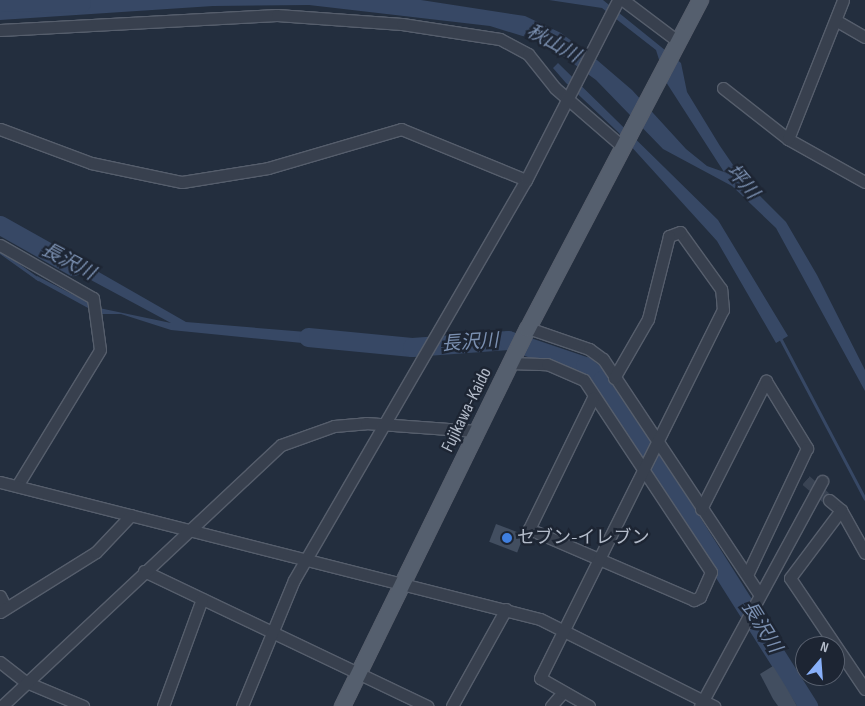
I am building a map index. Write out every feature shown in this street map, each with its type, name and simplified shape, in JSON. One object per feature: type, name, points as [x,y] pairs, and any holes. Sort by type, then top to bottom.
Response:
[{"type":"main road","name":"Fujikawa-Kaido","points":[[342,706],[527,329],[700,0]]},
{"type":"street","points":[[242,706],[270,632],[307,557],[526,180],[618,0]]},
{"type":"street","points":[[623,0],[679,42]]},
{"type":"street","points":[[788,140],[843,0]]},
{"type":"street","points":[[0,30],[268,15],[402,24],[515,45],[625,145]]},
{"type":"street","points":[[836,21],[865,37]]},
{"type":"street","points":[[723,88],[788,140],[865,182]]},
{"type":"street","points":[[0,129],[91,163],[182,182],[268,168],[401,129],[526,180]]},
{"type":"street","points":[[589,706],[540,678],[644,470],[724,300],[693,245],[680,232],[669,236],[648,320],[614,378]]},
{"type":"street","points":[[0,245],[93,298],[100,350],[18,486]]},
{"type":"street","points":[[527,329],[589,350],[603,359],[656,444],[747,575],[756,596]]},
{"type":"street","points":[[511,362],[547,364],[574,372],[594,398],[644,470],[712,572],[700,597],[694,600],[600,556],[528,529],[594,398]]},
{"type":"street","points":[[701,509],[766,380],[807,448],[747,575]]},
{"type":"street","points":[[2,706],[188,529],[281,445],[334,426],[385,424],[476,431]]},
{"type":"street","points":[[794,475],[806,480]]},
{"type":"street","points":[[701,703],[756,596],[822,481]]},
{"type":"street","points":[[0,482],[307,557],[506,609],[565,631],[701,703],[714,706]]},
{"type":"street","points":[[830,500],[841,510],[865,553]]},
{"type":"street","points":[[841,510],[790,578],[865,689]]},
{"type":"street","points":[[0,596],[3,610],[96,552],[131,515]]},
{"type":"street","points":[[144,571],[428,706]]},
{"type":"street","points":[[163,706],[202,599]]},
{"type":"street","points":[[452,706],[506,609]]},
{"type":"street","points":[[0,662],[26,682],[83,706]]},
{"type":"street","points":[[551,706],[564,692]]},
{"type":"water","name":"坪川","points":[[88,0],[421,0],[525,16],[561,33],[597,60],[632,90],[686,149],[707,166],[724,172],[666,82],[656,50],[602,8],[549,0],[603,0],[681,63],[687,92],[720,146],[742,178],[786,222],[817,275],[865,370],[865,391],[776,228],[732,186],[663,149],[596,80],[545,43],[490,26],[309,5],[213,6],[0,20],[0,6]]},
{"type":"water","points":[[558,63],[718,220],[788,336],[776,343],[717,241],[618,132],[566,83],[553,68]]},
{"type":"water","points":[[52,251],[76,259],[186,322],[331,334],[333,346],[171,330],[121,314],[99,314],[35,279],[37,276],[99,308],[171,323],[48,257]]},
{"type":"building","points":[[496,524],[524,535],[517,552],[489,542]]},
{"type":"building","points":[[773,666],[797,706],[778,706],[773,699],[760,674]]},
{"type":"waterway","name":"秋山川","points":[[0,1],[81,3]]},
{"type":"waterway","name":"長沢川","points":[[0,225],[73,266]]},
{"type":"waterway","points":[[0,252],[38,279]]},
{"type":"waterway","points":[[779,336],[865,499]]},
{"type":"waterway","name":"長沢川","points":[[308,337],[412,347],[508,340],[585,366],[602,380],[808,706]]},
{"type":"tunnel","points":[[806,480],[829,500]]},
{"type":"place","name":"セブン-イレブン","points":[[507,538]]}]
